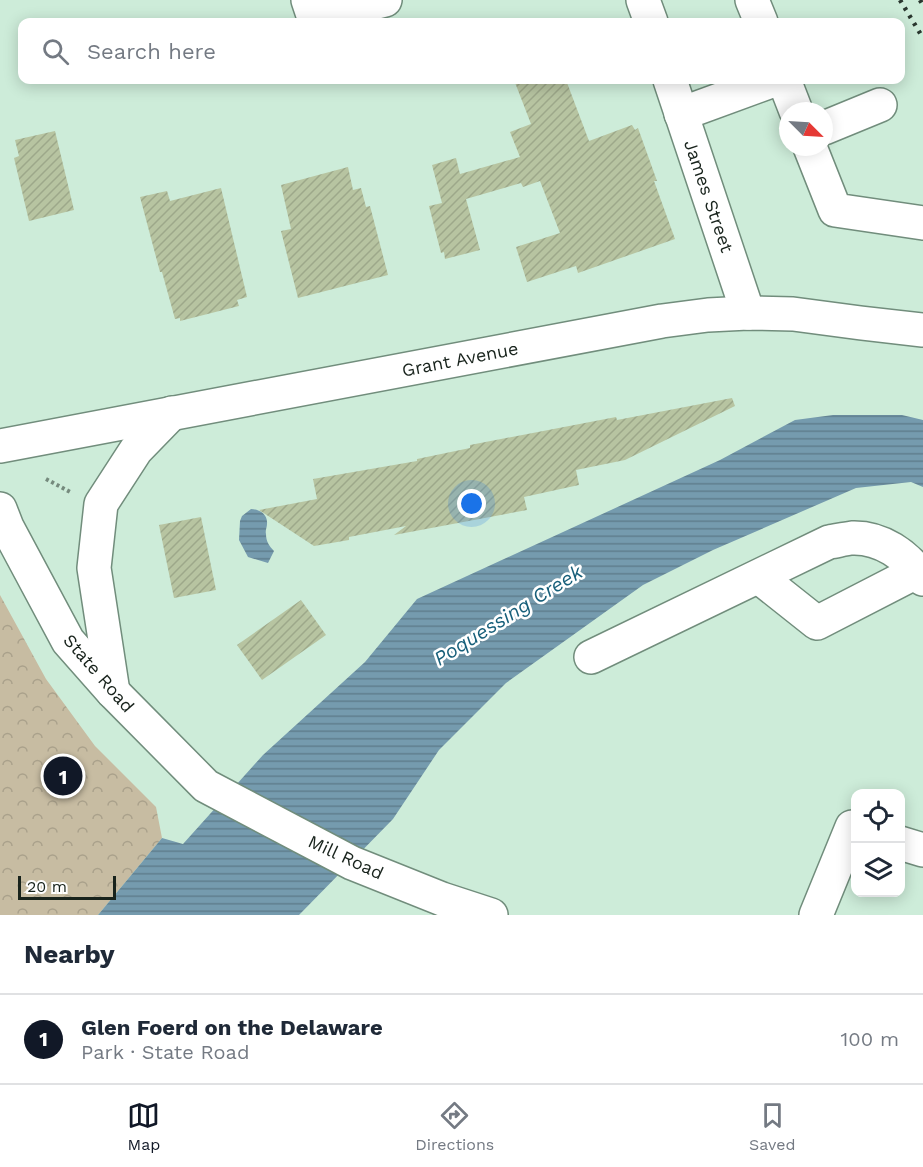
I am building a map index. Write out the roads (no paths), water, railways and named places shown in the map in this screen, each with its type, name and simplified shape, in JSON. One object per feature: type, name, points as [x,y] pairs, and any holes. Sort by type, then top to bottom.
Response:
[{"type":"street","points":[[308,0],[314,18],[385,0]]},
{"type":"street","points":[[643,0],[650,18]]},
{"type":"street","points":[[752,0],[759,18]]},
{"type":"street","name":"James Street","points":[[671,84],[748,313]]},
{"type":"street","points":[[681,114],[763,84]]},
{"type":"street","points":[[785,84],[792,102]]},
{"type":"street","points":[[833,124],[880,105]]},
{"type":"street","points":[[814,156],[835,210],[923,223]]},
{"type":"street","name":"Grant Avenue","points":[[0,446],[662,321],[708,315],[793,314],[923,330]]},
{"type":"street","points":[[113,692],[94,568],[101,504],[135,450],[172,413]]},
{"type":"street","name":"State Road","points":[[0,509],[7,527],[68,641],[113,692],[206,786]]},
{"type":"street","points":[[591,657],[829,542],[853,538],[878,542],[900,553],[920,575],[818,623],[759,577]]},
{"type":"street","name":"Mill Road","points":[[206,786],[358,866],[445,907],[491,915]]},
{"type":"street","points":[[824,913],[851,830]]},
{"type":"street","points":[[905,845],[923,850]]},
{"type":"water","name":"Poquessing Creek","points":[[833,415],[902,415],[923,420],[923,487],[911,482],[856,488],[713,550],[643,585],[506,683],[439,750],[393,819],[299,915],[98,915],[162,838],[183,844],[263,755],[365,662],[417,599],[720,460],[795,420]]},
{"type":"water","points":[[251,509],[260,511],[267,520],[267,539],[274,551],[268,563],[248,557],[239,540],[240,521],[242,516]]},
{"type":"railway","points":[[900,0],[923,38]]},
{"type":"railway","points":[[920,0],[923,5]]},
{"type":"place","name":"Glen Foerd on the Delaware","points":[[63,776]]}]
